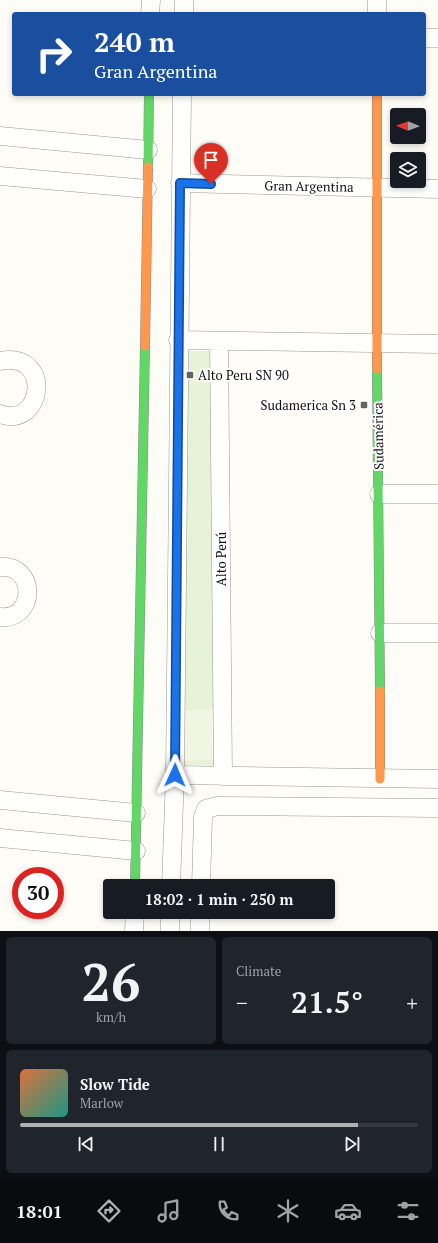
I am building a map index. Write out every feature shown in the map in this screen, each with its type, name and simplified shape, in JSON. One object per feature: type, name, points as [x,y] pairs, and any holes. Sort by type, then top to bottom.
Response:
[{"type":"street","points":[[150,0],[150,12]]},
{"type":"street","points":[[184,0],[184,12]]},
{"type":"street","points":[[377,0],[377,12]]},
{"type":"street","points":[[426,38],[438,38]]},
{"type":"street","points":[[135,879],[149,96]]},
{"type":"street","points":[[171,879],[175,775],[178,340],[182,96]]},
{"type":"street","name":"Sudamérica","points":[[377,96],[378,188],[376,343],[379,494],[380,779]]},
{"type":"street","points":[[0,136],[148,150]]},
{"type":"street","points":[[0,176],[147,189]]},
{"type":"street","name":"Gran Argentina","points":[[180,183],[438,189]]},
{"type":"street","points":[[178,340],[219,342],[438,344]]},
{"type":"street","name":"Alto Perú","points":[[219,342],[223,776]]},
{"type":"street","points":[[0,361],[9,359],[19,361],[27,366],[34,373],[37,382],[37,392],[34,401],[29,408],[21,413],[13,416],[0,414]]},
{"type":"street","points":[[379,494],[438,494]]},
{"type":"street","points":[[0,567],[13,569],[20,574],[25,580],[28,588],[25,605],[20,611],[12,616],[0,617]]},
{"type":"street","points":[[380,633],[438,633]]},
{"type":"street","points":[[175,775],[438,779]]},
{"type":"street","points":[[0,800],[136,813]]},
{"type":"street","points":[[201,879],[203,817],[206,809],[217,806],[438,808]]},
{"type":"street","points":[[0,838],[136,851]]},
{"type":"street","points":[[134,931],[135,919]]},
{"type":"street","points":[[170,919],[170,931]]},
{"type":"street","points":[[200,919],[200,931]]},
{"type":"green space","points":[[185,351],[212,351],[219,766],[180,765]]},
{"type":"green space","points":[[214,709],[214,760],[184,761],[184,710]]},
{"type":"traffic: fast","points":[[148,167],[149,96]]},
{"type":"traffic: fast","points":[[135,879],[145,346]]},
{"type":"traffic: fast","points":[[377,369],[380,691]]},
{"type":"traffic: slow","points":[[377,96],[377,369]]},
{"type":"traffic: slow","points":[[145,346],[148,167]]},
{"type":"traffic: slow","points":[[380,691],[380,779]]},
{"type":"place","name":"Alto Peru SN 90","points":[[190,375]]},
{"type":"place","name":"Sudamerica Sn 3","points":[[364,405]]},
{"type":"route","points":[[175,775],[180,183],[211,184]]}]
